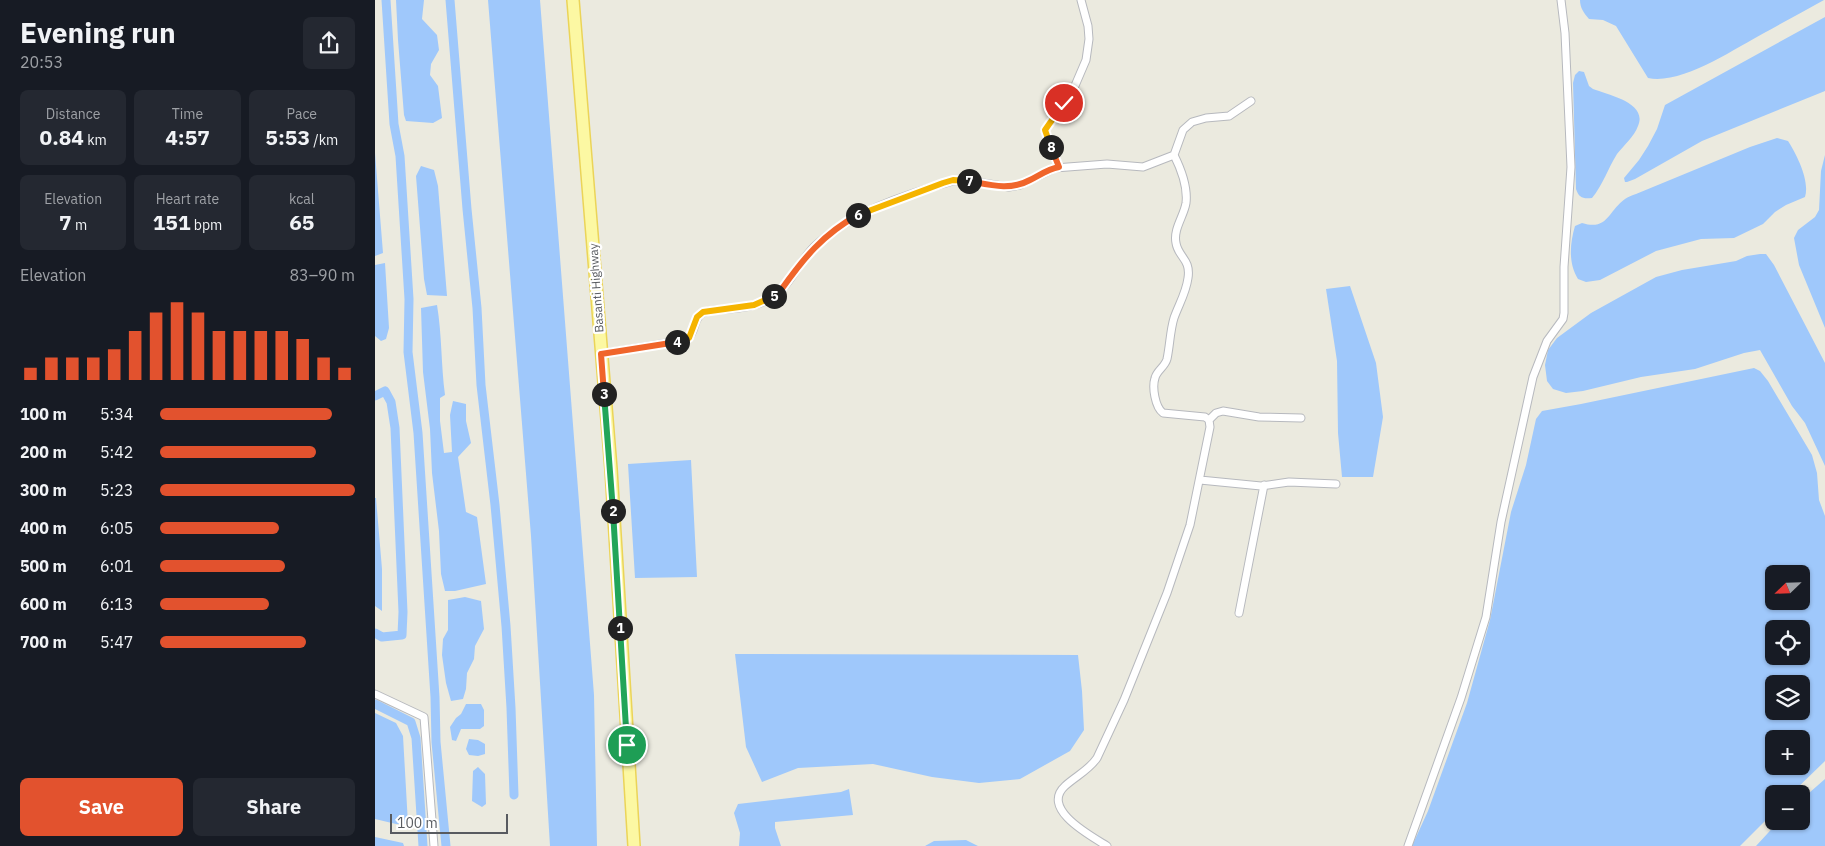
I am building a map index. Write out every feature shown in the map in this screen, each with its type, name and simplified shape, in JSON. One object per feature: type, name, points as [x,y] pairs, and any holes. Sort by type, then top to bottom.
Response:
[{"type":"main road","name":"Basanti Highway","points":[[573,0],[611,469],[633,846]]},
{"type":"street","points":[[1059,167],[1045,130],[1074,88],[1086,60],[1089,49],[1089,32],[1081,0]]},
{"type":"street","points":[[1408,846],[1442,753],[1486,617],[1501,522],[1533,377],[1547,341],[1563,319],[1564,267],[1571,167],[1565,34],[1561,0]]},
{"type":"street","points":[[1209,420],[1205,417],[1163,413],[1157,406],[1155,391],[1155,377],[1167,361],[1172,325],[1184,297],[1189,276],[1187,262],[1176,244],[1179,220],[1186,202],[1183,177],[1174,155],[1183,130],[1192,122],[1206,118],[1229,116],[1251,101]]},
{"type":"street","points":[[601,354],[685,340],[692,334],[697,317],[703,312],[748,306],[765,301],[781,290],[807,254],[839,227],[856,216],[953,180],[1009,187],[1020,185],[1045,171],[1059,167],[1107,164],[1143,167],[1174,155]]},
{"type":"street","points":[[1107,846],[1062,812],[1059,798],[1063,788],[1094,763],[1163,605],[1190,525],[1210,427],[1209,420],[1213,414],[1223,411],[1259,417],[1301,418]]},
{"type":"street","points":[[1200,480],[1265,485],[1289,482],[1336,484]]},
{"type":"street","points":[[1239,613],[1265,485]]},
{"type":"street","points":[[375,694],[424,717],[434,846]]},
{"type":"water","points":[[396,0],[424,0],[422,19],[437,35],[439,50],[431,64],[430,75],[438,86],[442,118],[433,123],[406,121],[404,115]]},
{"type":"water","points":[[488,0],[540,0],[594,695],[597,846],[550,846],[531,536]]},
{"type":"water","points":[[1580,0],[1824,0],[1707,64],[1692,71],[1662,79],[1648,78],[1616,26],[1603,20],[1589,19],[1582,8]]},
{"type":"water","points":[[1825,17],[1825,91],[1702,141],[1635,179],[1625,182],[1624,178],[1639,160],[1657,129],[1665,105]]},
{"type":"water","points":[[1579,71],[1584,72],[1589,86],[1625,101],[1637,111],[1640,118],[1634,134],[1617,154],[1592,198],[1582,197],[1576,189],[1573,83],[1575,75]]},
{"type":"water","points":[[1777,138],[1788,141],[1799,161],[1806,183],[1805,197],[1786,205],[1775,212],[1763,224],[1734,238],[1701,239],[1656,251],[1600,280],[1586,282],[1578,279],[1571,260],[1575,226],[1582,223],[1591,225],[1603,222],[1619,204],[1630,196],[1750,147]]},
{"type":"water","points":[[375,153],[383,253],[375,256]]},
{"type":"water","points":[[1825,155],[1825,328],[1799,265],[1794,238],[1798,230],[1815,217],[1819,210],[1821,171]]},
{"type":"water","points":[[421,166],[434,170],[438,186],[447,296],[427,295],[424,279],[416,176]]},
{"type":"water","points":[[1766,254],[1774,265],[1825,363],[1825,466],[1805,423],[1792,406],[1760,350],[1744,353],[1695,369],[1641,377],[1583,391],[1566,393],[1553,389],[1547,381],[1545,365],[1548,350],[1557,338],[1591,313],[1656,277],[1682,270],[1736,261],[1747,256]]},
{"type":"water","points":[[385,263],[389,328],[386,339],[381,341],[375,336],[375,265]]},
{"type":"water","points":[[1350,286],[1376,363],[1383,417],[1373,477],[1342,477],[1338,433],[1337,361],[1326,289]]},
{"type":"water","points":[[437,305],[445,395],[440,398],[440,421],[444,453],[452,452],[450,415],[453,401],[466,404],[466,421],[471,443],[458,457],[466,512],[477,517],[486,584],[455,591],[445,591],[441,574],[430,429],[423,372],[421,308]]},
{"type":"water","points":[[1754,368],[1760,371],[1768,381],[1812,455],[1817,473],[1819,500],[1825,516],[1825,761],[1800,785],[1765,785],[1765,821],[1740,846],[1412,846],[1428,811],[1467,703],[1490,620],[1511,512],[1526,465],[1536,419],[1542,411]]},
{"type":"water","points":[[691,460],[697,577],[635,578],[628,464]]},
{"type":"water","points":[[375,498],[382,569],[382,611],[375,606]]},
{"type":"water","points":[[465,597],[481,601],[484,629],[475,646],[474,659],[467,673],[463,699],[451,701],[442,655],[443,639],[448,630],[448,600]]},
{"type":"water","points":[[735,654],[1078,655],[1084,730],[1070,751],[1020,779],[979,783],[932,777],[873,764],[798,768],[762,782],[746,747]]},
{"type":"water","points":[[466,704],[481,704],[484,710],[484,726],[480,729],[461,729],[456,741],[452,740],[450,727],[461,714]]},
{"type":"water","points":[[375,713],[396,723],[403,736],[408,824],[396,824],[375,819]]},
{"type":"water","points":[[469,739],[478,740],[485,744],[485,754],[478,756],[469,755],[466,749]]},
{"type":"water","points":[[478,767],[485,774],[486,804],[482,807],[472,801],[473,771]]},
{"type":"water","points":[[1825,779],[1825,846],[1756,846],[1771,830],[1810,830],[1810,792]]},
{"type":"water","points":[[849,789],[853,815],[775,822],[781,846],[739,846],[740,833],[734,813],[738,804],[841,792]]},
{"type":"water","points":[[375,837],[403,843],[404,846],[375,846]]},
{"type":"water","points":[[966,840],[978,846],[925,846],[934,841]]},
{"type":"waterway","points":[[386,0],[394,124],[400,156],[409,299],[408,352],[418,433],[435,697],[436,742],[446,846]]},
{"type":"waterway","points":[[450,0],[477,308],[481,385],[495,505],[506,626],[514,795]]},
{"type":"waterway","points":[[375,396],[385,391],[391,402],[395,428],[403,612],[402,635],[382,637],[375,633]]},
{"type":"waterway","points":[[375,704],[411,722],[416,738],[423,846]]},
{"type":"route","points":[[627,745],[611,469],[601,354],[680,342],[689,338],[697,317],[703,312],[742,308],[765,301],[781,290],[813,248],[856,216],[875,208],[953,180],[1009,187],[1020,185],[1045,171],[1059,167],[1045,130],[1064,103]]}]
